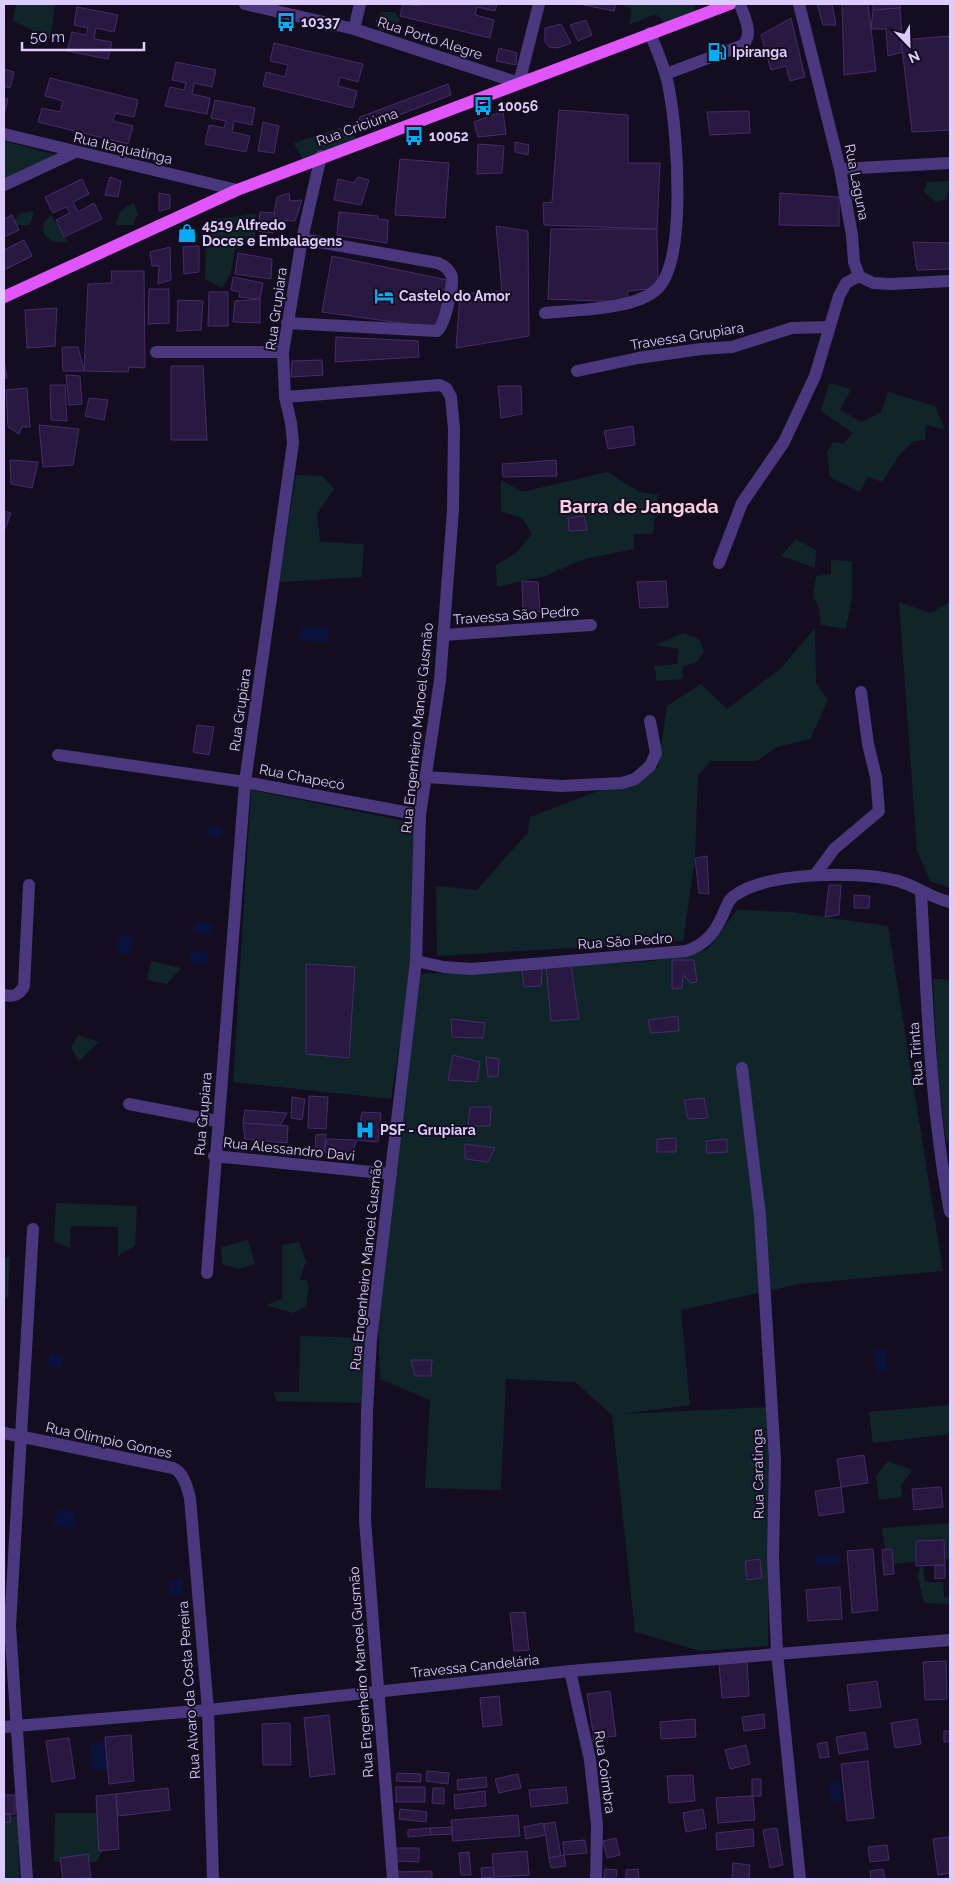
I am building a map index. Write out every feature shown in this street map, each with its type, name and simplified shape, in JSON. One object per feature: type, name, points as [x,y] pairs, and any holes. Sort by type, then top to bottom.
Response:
[{"type":"main road","name":"Rua Criciúma","points":[[4,297],[237,190],[322,156],[730,4]]},
{"type":"street","name":"Rua Porto Alegre","points":[[244,4],[354,29],[519,83]]},
{"type":"street","points":[[354,29],[360,4]]},
{"type":"street","points":[[519,83],[539,4]]},
{"type":"street","points":[[666,74],[743,45],[748,40],[749,34],[740,4]]},
{"type":"street","name":"Rua Laguna","points":[[799,4],[840,169],[852,235],[854,262],[859,276]]},
{"type":"street","points":[[545,313],[635,301],[654,292],[664,281],[676,228],[679,193],[675,135],[666,74],[650,33]]},
{"type":"street","name":"Rua Itaquatinga","points":[[4,134],[237,190]]},
{"type":"street","points":[[4,185],[75,152]]},
{"type":"street","name":"Rua Grupiara","points":[[207,1273],[214,1156],[245,782],[293,443],[292,423],[285,397],[283,352],[302,239],[322,156]]},
{"type":"street","points":[[840,169],[950,163]]},
{"type":"street","points":[[287,323],[437,331],[444,323],[452,279],[445,266],[438,263],[302,239]]},
{"type":"street","points":[[719,563],[742,503],[784,442],[815,376],[838,296],[846,283],[859,276],[873,283],[891,284],[950,281]]},
{"type":"street","name":"Travessa Grupiara","points":[[577,371],[638,358],[701,349],[732,347],[792,328],[829,327]]},
{"type":"street","points":[[156,352],[283,352]]},
{"type":"street","name":"Rua Engenheiro Manoel Gusmão","points":[[285,397],[434,385],[446,388],[451,397],[454,467],[453,510],[440,680],[420,815],[416,961],[371,1339],[367,1412],[364,1520],[393,1879]]},
{"type":"street","name":"Travessa São Pedro","points":[[443,634],[591,625]]},
{"type":"street","points":[[815,875],[834,849],[879,811],[876,777],[868,744],[861,692]]},
{"type":"street","points":[[426,777],[561,786],[622,783],[635,779],[650,766],[656,753],[650,721]]},
{"type":"street","name":"Rua Chapecó","points":[[58,755],[245,782],[420,815]]},
{"type":"street","name":"Rua São Pedro","points":[[416,961],[444,967],[472,969],[686,951],[706,941],[715,931],[729,901],[734,895],[758,886],[815,875],[850,873],[895,880],[950,902]]},
{"type":"street","points":[[4,996],[20,993],[24,986],[30,885]]},
{"type":"street","name":"Rua Trinta","points":[[921,892],[931,1070],[942,1168],[950,1212]]},
{"type":"street","name":"Rua Caratinga","points":[[742,1068],[760,1216],[775,1460],[773,1558],[776,1653],[800,1879]]},
{"type":"street","points":[[129,1104],[217,1121]]},
{"type":"street","name":"Rua Alessandro Davi","points":[[214,1156],[391,1174]]},
{"type":"street","points":[[27,1879],[9,1727],[10,1626],[33,1229]]},
{"type":"street","name":"Rua Olimpio Gomes","points":[[4,1433],[20,1438],[173,1468],[178,1471],[190,1498]]},
{"type":"street","name":"Rua Alvaro da Costa Pereira","points":[[190,1498],[208,1710],[213,1879]]},
{"type":"street","name":"Travessa Candelária","points":[[9,1727],[208,1710],[570,1671],[950,1640]]},
{"type":"street","name":"Rua Coimbra","points":[[570,1671],[590,1760],[597,1825],[596,1879]]},
{"type":"green space","points":[[16,4],[55,5],[50,39],[13,21]]},
{"type":"green space","points":[[618,4],[695,4],[694,11],[666,24],[656,14],[629,25],[632,9]]},
{"type":"green space","points":[[381,12],[395,12],[400,20],[393,30],[380,31],[375,22]]},
{"type":"green space","points":[[345,126],[364,146],[308,169],[294,143]]},
{"type":"green space","points":[[4,141],[64,157],[4,185]]},
{"type":"green space","points":[[949,181],[947,199],[936,202],[924,192],[927,182]]},
{"type":"green space","points":[[134,203],[138,214],[133,225],[116,225],[121,211]]},
{"type":"green space","points":[[34,211],[30,225],[10,225],[21,213]]},
{"type":"green space","points":[[256,214],[255,241],[235,249],[231,272],[222,288],[205,279],[206,236],[215,219]]},
{"type":"green space","points":[[51,215],[68,242],[54,242],[44,235],[43,223]]},
{"type":"green space","points":[[829,383],[851,389],[840,410],[862,422],[881,412],[888,392],[935,406],[945,430],[926,425],[925,440],[914,441],[900,454],[882,482],[868,477],[860,492],[830,477],[827,452],[833,442],[843,444],[853,433],[821,411]]},
{"type":"green space","points":[[607,472],[640,492],[658,495],[653,534],[634,534],[634,549],[584,559],[545,576],[497,587],[496,565],[516,553],[532,534],[523,519],[501,511],[501,480],[522,492]]},
{"type":"green space","points":[[296,475],[322,476],[334,489],[317,514],[320,542],[364,544],[362,577],[279,582]]},
{"type":"green space","points":[[796,539],[816,550],[815,568],[781,556]]},
{"type":"green space","points":[[831,560],[852,561],[852,596],[846,629],[821,625],[819,609],[813,596],[816,576],[831,574]]},
{"type":"green space","points":[[899,602],[930,613],[950,602],[950,888],[930,881],[917,850]]},
{"type":"green space","points":[[815,628],[816,683],[828,700],[810,739],[777,747],[757,761],[711,761],[698,775],[695,858],[683,941],[437,956],[436,886],[477,890],[528,832],[530,817],[658,768],[667,706],[701,684],[727,709],[780,669]]},
{"type":"green space","points":[[683,633],[699,639],[704,651],[697,662],[682,667],[683,679],[657,681],[654,666],[677,664],[679,649],[655,645]]},
{"type":"green space","points":[[251,790],[415,823],[414,958],[391,1099],[233,1082]]},
{"type":"green space","points":[[737,910],[791,912],[888,926],[943,1271],[799,1284],[681,1310],[690,1405],[622,1414],[771,1407],[768,1646],[701,1651],[635,1632],[612,1415],[575,1382],[506,1379],[501,1490],[425,1488],[430,1400],[380,1379],[377,1291],[421,974],[655,961],[708,949]]},
{"type":"green space","points":[[151,961],[181,968],[167,984],[147,980]]},
{"type":"green space","points":[[933,979],[950,980],[950,1144],[946,1140],[938,1078]]},
{"type":"green space","points":[[78,1035],[99,1042],[79,1061],[71,1048]]},
{"type":"green space","points":[[56,1203],[137,1206],[135,1246],[118,1256],[118,1227],[71,1226],[70,1248],[54,1241]]},
{"type":"green space","points":[[248,1240],[255,1264],[238,1269],[222,1264],[221,1247]]},
{"type":"green space","points":[[299,1242],[306,1261],[300,1280],[306,1280],[309,1287],[306,1307],[292,1313],[266,1305],[282,1299],[282,1245]]},
{"type":"green space","points":[[4,1257],[10,1257],[8,1298],[4,1297]]},
{"type":"green space","points":[[300,1336],[367,1338],[365,1403],[277,1401],[273,1392],[299,1392]]},
{"type":"green space","points":[[950,1405],[950,1434],[873,1443],[869,1412]]},
{"type":"green space","points":[[888,1461],[912,1470],[901,1485],[902,1497],[879,1500],[876,1476]]},
{"type":"green space","points":[[950,1523],[950,1559],[926,1561],[923,1566],[925,1582],[943,1582],[944,1597],[950,1598],[950,1604],[924,1603],[918,1577],[921,1561],[887,1565],[882,1528]]},
{"type":"green space","points":[[55,1813],[107,1813],[106,1846],[96,1862],[54,1862]]},
{"type":"green space","points":[[18,1816],[19,1879],[4,1879],[4,1817]]},
{"type":"shaded area","points":[[301,626],[329,627],[328,643],[299,640]]},
{"type":"shaded area","points":[[207,826],[222,827],[221,838],[206,836]]},
{"type":"shaded area","points":[[195,922],[213,924],[211,934],[193,932]]},
{"type":"shaded area","points":[[120,934],[134,937],[130,955],[116,952]]},
{"type":"shaded area","points":[[191,952],[208,952],[206,965],[190,962]]},
{"type":"shaded area","points":[[874,1350],[886,1350],[886,1371],[877,1373]]},
{"type":"shaded area","points":[[50,1353],[64,1356],[61,1369],[47,1366]]},
{"type":"shaded area","points":[[58,1510],[75,1511],[75,1528],[52,1526]]},
{"type":"shaded area","points":[[840,1554],[840,1564],[815,1566],[815,1555]]},
{"type":"shaded area","points":[[182,1578],[183,1595],[169,1596],[169,1581]]},
{"type":"shaded area","points":[[109,1742],[111,1769],[92,1770],[90,1743]]},
{"type":"shaded area","points":[[839,1780],[842,1801],[831,1802],[829,1781]]},
{"type":"building","points":[[403,4],[422,6],[423,4],[497,4],[495,11],[477,7],[475,15],[494,20],[490,38],[400,16]]},
{"type":"building","points":[[579,4],[616,4],[614,11]]},
{"type":"building","points":[[817,4],[832,4],[836,25],[823,25]]},
{"type":"building","points":[[842,4],[868,4],[876,71],[844,75]]},
{"type":"building","points":[[873,4],[901,4],[900,8],[873,10]]},
{"type":"building","points":[[77,7],[118,15],[114,32],[96,28],[94,39],[112,42],[108,59],[67,51],[72,32],[86,35],[88,28],[74,25]]},
{"type":"building","points":[[900,8],[903,52],[888,56],[886,29],[871,29],[873,10]]},
{"type":"building","points":[[791,18],[805,77],[790,81],[786,66],[771,70],[761,35]]},
{"type":"building","points":[[586,20],[592,35],[578,41],[570,25]]},
{"type":"building","points":[[561,24],[571,43],[558,48],[549,47],[545,42],[545,28]]},
{"type":"building","points":[[950,36],[950,130],[912,132],[901,40]]},
{"type":"building","points":[[274,43],[363,64],[358,82],[340,77],[338,86],[357,91],[353,108],[263,86],[266,72],[285,77],[288,65],[270,61]]},
{"type":"building","points":[[499,48],[517,53],[516,65],[496,61]]},
{"type":"building","points":[[176,62],[216,70],[212,87],[194,83],[192,94],[210,98],[207,114],[165,106],[170,87],[184,90],[186,83],[172,80]]},
{"type":"building","points":[[4,69],[14,72],[10,88],[4,86]]},
{"type":"building","points":[[50,78],[138,100],[134,117],[115,113],[113,121],[133,126],[128,144],[38,122],[42,108],[60,112],[63,101],[45,96]]},
{"type":"building","points":[[448,84],[451,95],[355,132],[360,117]]},
{"type":"building","points":[[4,98],[8,99],[4,115]]},
{"type":"building","points":[[215,100],[255,108],[252,125],[234,121],[232,132],[250,136],[246,152],[205,144],[209,125],[224,128],[226,121],[211,118]]},
{"type":"building","points":[[559,110],[628,115],[628,163],[660,163],[657,229],[544,225],[543,203],[552,202]]},
{"type":"building","points":[[503,111],[506,134],[478,137],[474,122]]},
{"type":"building","points":[[749,111],[750,133],[710,135],[707,112]]},
{"type":"building","points":[[263,122],[279,126],[274,153],[258,151]]},
{"type":"building","points":[[515,142],[529,145],[528,155],[515,152]]},
{"type":"building","points":[[478,144],[504,146],[502,173],[477,174]]},
{"type":"building","points":[[400,159],[449,163],[445,218],[395,215]]},
{"type":"building","points":[[110,177],[121,181],[118,197],[105,195]]},
{"type":"building","points":[[358,177],[369,180],[361,205],[334,200],[338,179],[354,183]]},
{"type":"building","points":[[82,179],[89,194],[73,202],[78,212],[94,203],[102,219],[64,237],[56,220],[70,213],[66,207],[53,213],[45,197]]},
{"type":"building","points":[[159,193],[170,195],[170,208],[159,211]]},
{"type":"building","points":[[289,193],[290,201],[302,200],[295,221],[273,220],[277,197]]},
{"type":"building","points":[[780,193],[839,197],[839,226],[779,225]]},
{"type":"building","points":[[260,212],[275,213],[273,233],[258,231]]},
{"type":"building","points":[[339,212],[378,216],[378,219],[388,220],[387,243],[337,235]]},
{"type":"building","points":[[12,215],[19,230],[4,237],[4,219]]},
{"type":"building","points":[[496,226],[528,231],[529,336],[456,348],[460,294],[502,291]]},
{"type":"building","points":[[551,229],[657,229],[658,288],[628,291],[626,302],[548,299]]},
{"type":"building","points":[[24,240],[32,256],[4,270],[4,250]]},
{"type":"building","points":[[913,242],[950,243],[950,269],[917,270]]},
{"type":"building","points":[[199,246],[199,272],[184,274],[183,247]]},
{"type":"building","points":[[170,247],[171,280],[158,284],[159,266],[152,266],[150,252]]},
{"type":"building","points":[[238,253],[272,259],[271,279],[235,274]]},
{"type":"building","name":"Castelo do Amor","points":[[332,256],[447,280],[437,328],[322,312]]},
{"type":"building","points":[[111,271],[144,271],[145,368],[129,367],[128,372],[84,371],[88,284],[112,283]]},
{"type":"building","points":[[233,277],[263,283],[260,299],[239,297],[240,292],[231,290]]},
{"type":"building","points":[[149,289],[169,289],[169,323],[148,324]]},
{"type":"building","points":[[209,292],[228,292],[228,326],[208,326]]},
{"type":"building","points":[[260,299],[260,323],[233,322],[235,301]]},
{"type":"building","points":[[178,300],[203,301],[201,330],[177,331]]},
{"type":"building","points":[[57,308],[55,346],[27,348],[25,310]]},
{"type":"building","points":[[336,337],[418,341],[419,357],[335,362]]},
{"type":"building","points":[[62,347],[78,347],[84,371],[63,371]]},
{"type":"building","points":[[4,360],[7,378],[4,378]]},
{"type":"building","points":[[322,360],[323,375],[291,377],[292,361]]},
{"type":"building","points":[[171,366],[203,366],[207,440],[171,440]]},
{"type":"building","points":[[66,375],[80,376],[82,404],[69,405]]},
{"type":"building","points":[[50,385],[65,385],[67,421],[51,420]]},
{"type":"building","points":[[498,386],[521,386],[522,414],[501,418]]},
{"type":"building","points":[[27,388],[30,427],[22,427],[19,434],[8,427],[6,390]]},
{"type":"building","points":[[89,398],[108,400],[104,420],[85,416]]},
{"type":"building","points":[[39,425],[79,429],[73,465],[43,467]]},
{"type":"building","points":[[633,426],[635,445],[608,449],[604,431]]},
{"type":"building","points":[[10,460],[38,462],[32,488],[11,484]]},
{"type":"building","points":[[556,460],[557,476],[503,477],[502,464]]},
{"type":"building","points":[[4,511],[11,513],[5,529],[4,529]]},
{"type":"building","points":[[584,516],[587,530],[569,531],[568,518]]},
{"type":"building","points":[[522,581],[538,582],[540,612],[523,614]]},
{"type":"building","points":[[666,581],[668,607],[640,608],[637,582]]},
{"type":"building","points":[[197,725],[214,727],[209,755],[193,752]]},
{"type":"building","points":[[707,856],[709,894],[699,893],[695,858]]},
{"type":"building","points":[[829,885],[841,885],[839,915],[825,917]]},
{"type":"building","points":[[854,895],[870,896],[869,908],[854,908]]},
{"type":"building","points":[[672,960],[694,960],[697,982],[691,983],[683,975],[682,988],[672,989]]},
{"type":"building","points":[[306,964],[355,967],[349,1058],[306,1054]]},
{"type":"building","points":[[546,966],[571,966],[579,1019],[551,1021]]},
{"type":"building","points":[[542,969],[541,986],[524,987],[522,970]]},
{"type":"building","points":[[678,1016],[679,1031],[651,1033],[648,1020]]},
{"type":"building","points":[[451,1019],[485,1023],[483,1038],[452,1037]]},
{"type":"building","points":[[453,1055],[480,1062],[477,1082],[448,1080]]},
{"type":"building","points":[[486,1057],[499,1059],[498,1076],[488,1077]]},
{"type":"building","points":[[309,1096],[328,1097],[326,1129],[308,1128]]},
{"type":"building","points":[[292,1097],[305,1099],[302,1120],[291,1118]]},
{"type":"building","points":[[704,1098],[708,1118],[688,1119],[684,1100]]},
{"type":"building","points":[[470,1107],[491,1107],[490,1126],[468,1126]]},
{"type":"building","points":[[245,1110],[287,1113],[280,1126],[243,1123]]},
{"type":"building","points":[[362,1112],[381,1113],[378,1142],[357,1140]]},
{"type":"building","points":[[243,1123],[288,1126],[287,1143],[245,1139]]},
{"type":"building","points":[[326,1134],[324,1152],[315,1149],[316,1135]]},
{"type":"building","points":[[676,1138],[676,1152],[657,1152],[657,1139]]},
{"type":"building","points":[[327,1139],[357,1140],[351,1154],[324,1152]]},
{"type":"building","points":[[727,1139],[727,1152],[707,1153],[706,1141]]},
{"type":"building","points":[[465,1144],[495,1148],[488,1162],[465,1159]]},
{"type":"building","points":[[411,1360],[432,1360],[431,1376],[415,1376]]},
{"type":"building","points":[[864,1455],[868,1483],[841,1487],[837,1459]]},
{"type":"building","points":[[841,1487],[844,1512],[819,1516],[815,1491]]},
{"type":"building","points":[[941,1487],[943,1507],[914,1510],[912,1489]]},
{"type":"building","points":[[944,1540],[945,1565],[916,1566],[916,1541]]},
{"type":"building","points":[[873,1549],[878,1610],[852,1613],[847,1551]]},
{"type":"building","points":[[892,1549],[894,1574],[884,1575],[882,1550]]},
{"type":"building","points":[[760,1559],[762,1578],[747,1580],[745,1561]]},
{"type":"building","points":[[945,1565],[945,1578],[935,1579],[935,1566]]},
{"type":"building","points":[[840,1587],[842,1619],[808,1621],[806,1590]]},
{"type":"building","points":[[525,1612],[529,1650],[514,1651],[510,1613]]},
{"type":"building","points":[[946,1661],[947,1699],[925,1700],[923,1662]]},
{"type":"building","points":[[747,1662],[749,1696],[722,1698],[719,1664]]},
{"type":"building","points":[[877,1681],[881,1707],[850,1711],[847,1685]]},
{"type":"building","points":[[610,1691],[616,1736],[594,1739],[587,1694]]},
{"type":"building","points":[[499,1696],[502,1725],[483,1727],[480,1698]]},
{"type":"building","points":[[764,1714],[765,1728],[744,1731],[742,1717]]},
{"type":"building","points":[[329,1715],[335,1774],[310,1777],[304,1718]]},
{"type":"building","points":[[695,1719],[696,1737],[661,1739],[660,1722]]},
{"type":"building","points":[[917,1719],[921,1744],[895,1748],[891,1723]]},
{"type":"building","points":[[290,1723],[291,1765],[263,1765],[262,1724]]},
{"type":"building","points":[[944,1731],[950,1731],[950,1742],[944,1742]]},
{"type":"building","points":[[865,1732],[868,1749],[839,1754],[836,1737]]},
{"type":"building","points":[[131,1735],[134,1781],[109,1784],[105,1737]]},
{"type":"building","points":[[69,1738],[75,1778],[52,1782],[46,1741]]},
{"type":"building","points":[[827,1742],[829,1757],[820,1758],[817,1744]]},
{"type":"building","points":[[746,1745],[750,1764],[730,1769],[725,1750]]},
{"type":"building","points":[[868,1761],[874,1818],[847,1821],[841,1764]]},
{"type":"building","points":[[427,1771],[449,1773],[448,1784],[426,1781]]},
{"type":"building","points":[[397,1773],[421,1774],[421,1782],[396,1781]]},
{"type":"building","points":[[518,1774],[521,1788],[499,1793],[495,1779]]},
{"type":"building","points":[[693,1775],[695,1801],[669,1803],[667,1776]]},
{"type":"building","points":[[486,1777],[487,1787],[458,1790],[457,1780]]},
{"type":"building","points":[[752,1779],[761,1779],[761,1796],[752,1796]]},
{"type":"building","points":[[396,1787],[425,1787],[425,1802],[396,1802]]},
{"type":"building","points":[[566,1787],[568,1803],[531,1807],[529,1790]]},
{"type":"building","points":[[168,1788],[170,1810],[118,1816],[116,1794]]},
{"type":"building","points":[[433,1788],[444,1788],[444,1804],[432,1803]]},
{"type":"building","points":[[485,1791],[486,1806],[455,1809],[454,1795]]},
{"type":"building","points":[[116,1794],[119,1849],[99,1851],[96,1796]]},
{"type":"building","points":[[4,1795],[15,1795],[15,1814],[4,1814]]},
{"type":"building","points":[[753,1796],[755,1820],[718,1823],[716,1798]]},
{"type":"building","points":[[400,1809],[427,1812],[426,1822],[399,1819]]},
{"type":"building","points":[[703,1809],[706,1828],[686,1832],[683,1813]]},
{"type":"building","points":[[10,1814],[11,1822],[4,1823],[4,1815]]},
{"type":"building","points":[[518,1815],[520,1836],[453,1841],[451,1820]]},
{"type":"building","points":[[555,1822],[561,1856],[549,1858],[544,1824]]},
{"type":"building","points":[[543,1823],[546,1835],[526,1839],[524,1827]]},
{"type":"building","points":[[452,1827],[452,1834],[431,1835],[430,1828]]},
{"type":"building","points":[[430,1828],[431,1835],[408,1837],[408,1830]]},
{"type":"building","points":[[777,1828],[783,1865],[770,1868],[763,1830]]},
{"type":"building","points":[[753,1829],[754,1846],[717,1850],[716,1833]]},
{"type":"building","points":[[950,1837],[950,1873],[938,1875],[933,1839]]},
{"type":"building","points":[[616,1838],[620,1855],[607,1858],[603,1841]]},
{"type":"building","points":[[585,1840],[587,1853],[564,1855],[563,1842]]},
{"type":"building","points":[[887,1845],[889,1860],[870,1862],[868,1847]]},
{"type":"building","points":[[394,1848],[419,1848],[419,1862],[394,1861]]},
{"type":"building","points":[[527,1851],[529,1875],[494,1877],[492,1854]]},
{"type":"building","points":[[469,1852],[471,1875],[461,1875],[459,1853]]},
{"type":"building","points":[[88,1854],[91,1878],[63,1879],[60,1858]]},
{"type":"building","points":[[564,1855],[566,1866],[551,1868],[549,1858]]},
{"type":"building","points":[[733,1863],[750,1865],[749,1879],[732,1879]]},
{"type":"building","points":[[493,1867],[494,1877],[482,1878],[481,1868]]},
{"type":"building","points":[[605,1869],[617,1870],[616,1879],[604,1879]]},
{"type":"building","points":[[638,1869],[639,1879],[626,1879],[626,1870]]},
{"type":"building","points":[[883,1869],[885,1879],[871,1879],[870,1871]]},
{"type":"building","points":[[432,1871],[432,1879],[397,1879],[397,1872]]},
{"type":"place","name":"10337","points":[[286,22]]},
{"type":"place","name":"Ipiranga","points":[[717,52]]},
{"type":"place","name":"10056","points":[[483,106]]},
{"type":"place","name":"10052","points":[[414,136]]},
{"type":"place","name":"4519 Alfredo Doces e Embalagens","points":[[187,233]]},
{"type":"place","name":"Castelo do Amor","points":[[384,296]]},
{"type":"place","name":"PSF - Grupiara","points":[[365,1130]]},
{"type":"district","name":"Barra de Jangada","points":[[639,506]]}]
